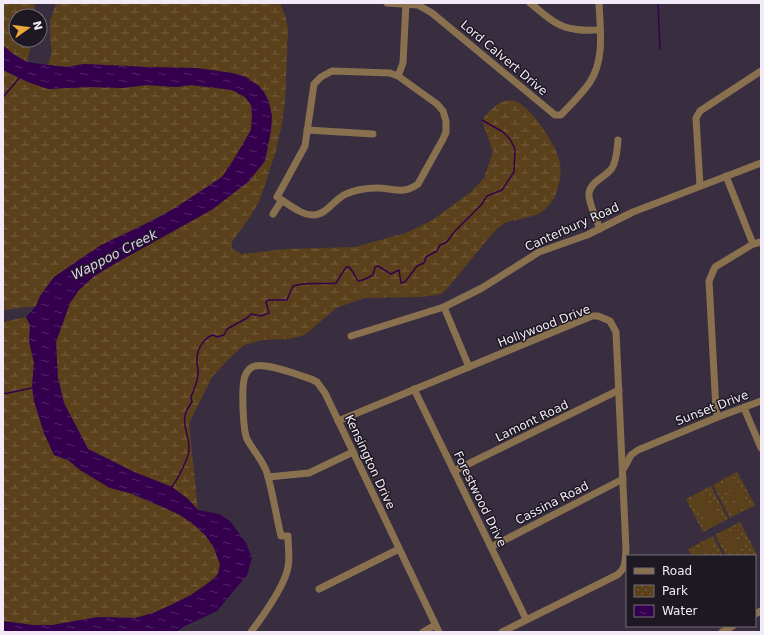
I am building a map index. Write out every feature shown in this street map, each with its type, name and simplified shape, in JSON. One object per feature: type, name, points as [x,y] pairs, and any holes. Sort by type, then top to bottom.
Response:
[{"type":"street","name":"Lord Calvert Drive","points":[[387,3],[418,5],[432,12],[555,115],[562,115],[590,82],[597,70],[600,49],[600,30]]},
{"type":"street","points":[[530,3],[554,22],[563,27],[574,30],[600,30],[599,3]]},
{"type":"street","points":[[398,76],[403,63],[406,4]]},
{"type":"street","points":[[332,71],[390,73],[398,76],[437,104],[443,111],[446,121],[446,132],[443,139],[418,184],[411,189],[404,191],[376,188],[346,194],[337,199],[322,213],[315,215],[306,215],[277,197],[305,146],[314,84],[321,77],[332,71]]},
{"type":"street","points":[[700,186],[697,114],[761,71]]},
{"type":"street","points":[[307,130],[373,134]]},
{"type":"street","points":[[600,229],[589,193],[595,182],[612,169],[615,162],[618,140]]},
{"type":"street","name":"Canterbury Road","points":[[351,336],[462,299],[539,252],[587,236],[633,212],[761,163]]},
{"type":"street","points":[[726,176],[753,244]]},
{"type":"street","points":[[273,214],[282,200]]},
{"type":"street","points":[[718,417],[716,410],[709,281],[715,267],[753,244],[761,242]]},
{"type":"street","points":[[444,306],[469,367]]},
{"type":"street","name":"Hollywood Drive","points":[[338,420],[592,316],[598,316],[610,321],[616,332],[623,470],[626,550],[625,565],[622,572],[526,619]]},
{"type":"street","name":"Kensington Drive","points":[[268,478],[262,462],[246,438],[244,428],[243,383],[245,375],[250,368],[256,366],[267,366],[311,379],[317,382],[325,393],[437,629]]},
{"type":"street","name":"Forestwood Drive","points":[[414,389],[526,619]]},
{"type":"street","name":"Lamont Road","points":[[454,471],[619,390]]},
{"type":"street","name":"Sunset Drive","points":[[623,470],[626,461],[638,450],[761,401]]},
{"type":"street","points":[[744,408],[761,448]]},
{"type":"street","points":[[251,632],[273,601],[286,576],[288,568],[288,536],[281,536],[268,478],[309,473],[353,452]]},
{"type":"street","name":"Cassina Road","points":[[491,547],[623,479]]},
{"type":"street","points":[[320,589],[399,549]]},
{"type":"street","points":[[502,632],[526,619]]},
{"type":"street","points":[[722,632],[731,627]]},
{"type":"street","points":[[422,632],[437,629]]},
{"type":"green space","points":[[3,3],[35,3],[35,8],[8,8],[8,48],[30,48],[27,62],[13,54],[3,45]]},
{"type":"green space","points":[[56,3],[280,3],[286,18],[288,30],[285,102],[282,124],[275,154],[259,202],[232,242],[232,249],[242,254],[286,249],[355,247],[406,233],[431,221],[472,191],[484,178],[493,152],[482,120],[492,109],[504,101],[514,101],[528,110],[554,147],[558,156],[561,171],[555,196],[548,207],[539,213],[507,222],[497,229],[442,294],[421,297],[364,298],[336,308],[305,335],[289,339],[263,340],[244,345],[212,377],[189,423],[198,510],[188,499],[172,487],[134,472],[88,449],[64,403],[58,378],[56,342],[70,303],[79,290],[93,277],[213,209],[256,172],[265,161],[272,116],[246,77],[232,73],[196,68],[84,64],[67,67],[48,65],[52,51],[50,40],[50,21]]},
{"type":"green space","points":[[3,70],[28,82],[48,89],[89,87],[122,88],[147,85],[176,87],[191,85],[232,90],[245,97],[251,105],[251,130],[222,177],[175,208],[87,254],[54,277],[40,296],[36,306],[3,310]]},
{"type":"green space","points":[[26,317],[30,325],[29,341],[34,363],[32,386],[34,401],[44,433],[54,455],[68,460],[80,470],[110,488],[130,493],[180,515],[205,535],[213,546],[220,564],[218,574],[211,581],[191,595],[153,613],[135,618],[98,617],[52,625],[32,625],[3,621],[3,322]]},
{"type":"green space","points":[[737,472],[755,505],[730,518],[713,485]]},
{"type":"green space","points":[[735,478],[739,485],[722,494],[718,486]]},
{"type":"green space","points":[[711,486],[728,519],[703,532],[686,499]]},
{"type":"green space","points":[[740,487],[744,495],[728,504],[724,496]]},
{"type":"green space","points":[[708,491],[712,499],[696,508],[692,500]]},
{"type":"green space","points":[[745,497],[749,505],[733,514],[729,506]]},
{"type":"green space","points":[[713,501],[717,509],[701,518],[697,510]]},
{"type":"green space","points":[[718,511],[722,519],[706,528],[702,520]]},
{"type":"green space","points":[[740,522],[757,555],[725,555],[715,535]]},
{"type":"green space","points":[[737,527],[741,535],[724,543],[721,536]]},
{"type":"green space","points":[[713,536],[722,555],[691,555],[688,549]]},
{"type":"green space","points":[[742,537],[746,545],[730,553],[726,546]]},
{"type":"green space","points":[[710,541],[714,549],[702,555],[696,555],[694,550]]},
{"type":"water","name":"Wappoo Creek","points":[[3,45],[13,54],[27,62],[48,65],[67,67],[84,64],[196,68],[232,73],[246,77],[259,86],[269,102],[272,116],[265,161],[248,182],[213,209],[93,277],[79,290],[70,303],[56,342],[58,378],[64,403],[88,449],[134,472],[172,487],[188,499],[198,510],[219,514],[230,521],[246,543],[252,558],[247,575],[217,611],[183,627],[177,632],[3,632],[3,621],[32,625],[52,625],[98,617],[135,618],[153,613],[191,595],[211,581],[218,574],[220,564],[213,546],[205,535],[180,515],[130,493],[110,488],[80,470],[68,460],[54,455],[44,433],[34,401],[32,386],[34,363],[29,341],[30,325],[26,317],[36,306],[40,296],[54,277],[101,245],[156,219],[222,177],[251,130],[251,105],[245,97],[232,90],[191,85],[176,87],[147,85],[122,88],[89,87],[48,89],[28,82],[3,70]]},
{"type":"waterway","points":[[658,3],[660,49]]},
{"type":"waterway","points":[[3,97],[21,76]]},
{"type":"waterway","points":[[171,488],[182,469],[189,449],[184,420],[192,402],[191,397],[198,376],[197,359],[200,346],[203,342],[213,335],[217,337],[224,335],[227,329],[247,318],[251,314],[261,316],[269,313],[266,302],[268,300],[287,300],[293,286],[304,284],[336,283],[346,267],[349,267],[358,281],[373,275],[375,267],[378,266],[391,274],[399,270],[401,283],[405,282],[417,266],[424,263],[426,257],[437,251],[440,245],[447,242],[455,231],[481,205],[487,196],[502,190],[514,172],[515,149],[510,139],[503,132],[482,120]]},
{"type":"waterway","points":[[3,394],[32,388]]}]
